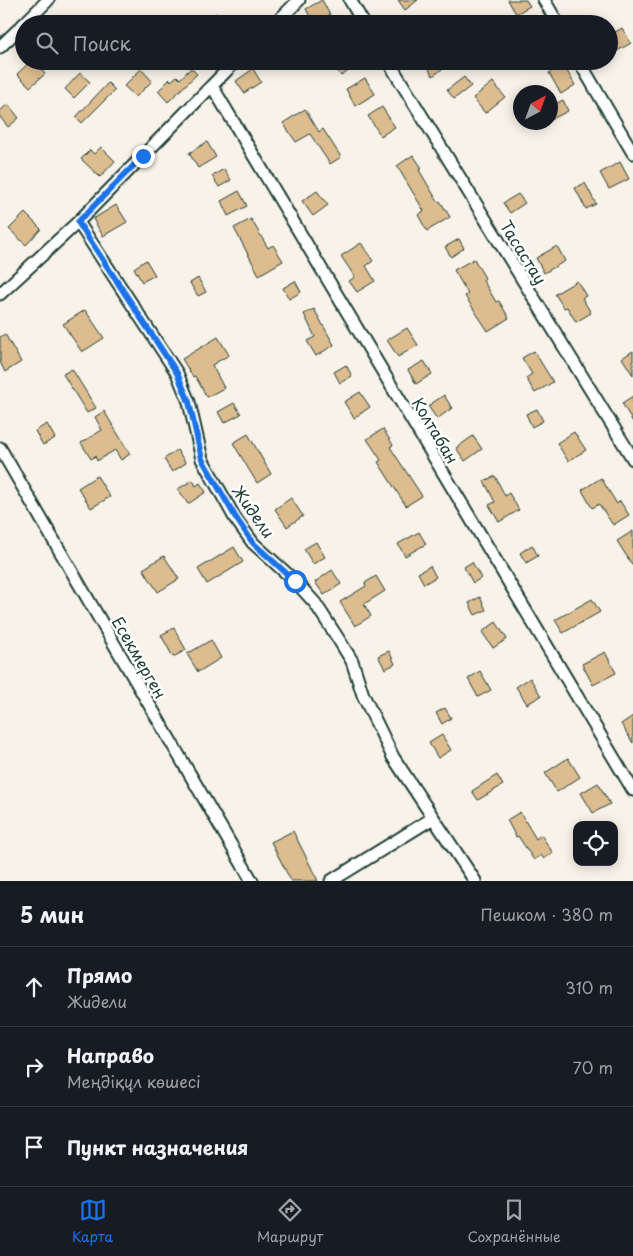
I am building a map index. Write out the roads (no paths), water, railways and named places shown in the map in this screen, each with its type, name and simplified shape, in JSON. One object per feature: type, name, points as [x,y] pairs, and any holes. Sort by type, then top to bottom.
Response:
[{"type":"street","points":[[33,15],[48,0]]},
{"type":"street","points":[[284,15],[299,0]]},
{"type":"street","points":[[350,0],[359,15]]},
{"type":"street","points":[[544,0],[553,15]]},
{"type":"street","points":[[0,47],[15,33]]},
{"type":"street","points":[[0,294],[78,222],[227,70]]},
{"type":"street","name":"Тасастау","points":[[394,70],[633,459]]},
{"type":"street","points":[[585,70],[633,153]]},
{"type":"street","name":"Колтабан","points":[[212,86],[633,790]]},
{"type":"street","name":"Жидели","points":[[78,222],[177,373],[189,402],[202,459],[236,518],[253,543],[295,581],[315,603],[352,661],[363,695],[393,757],[474,881]]},
{"type":"street","name":"Eсекмерген","points":[[0,448],[252,881]]},
{"type":"street","points":[[331,881],[433,818]]}]
